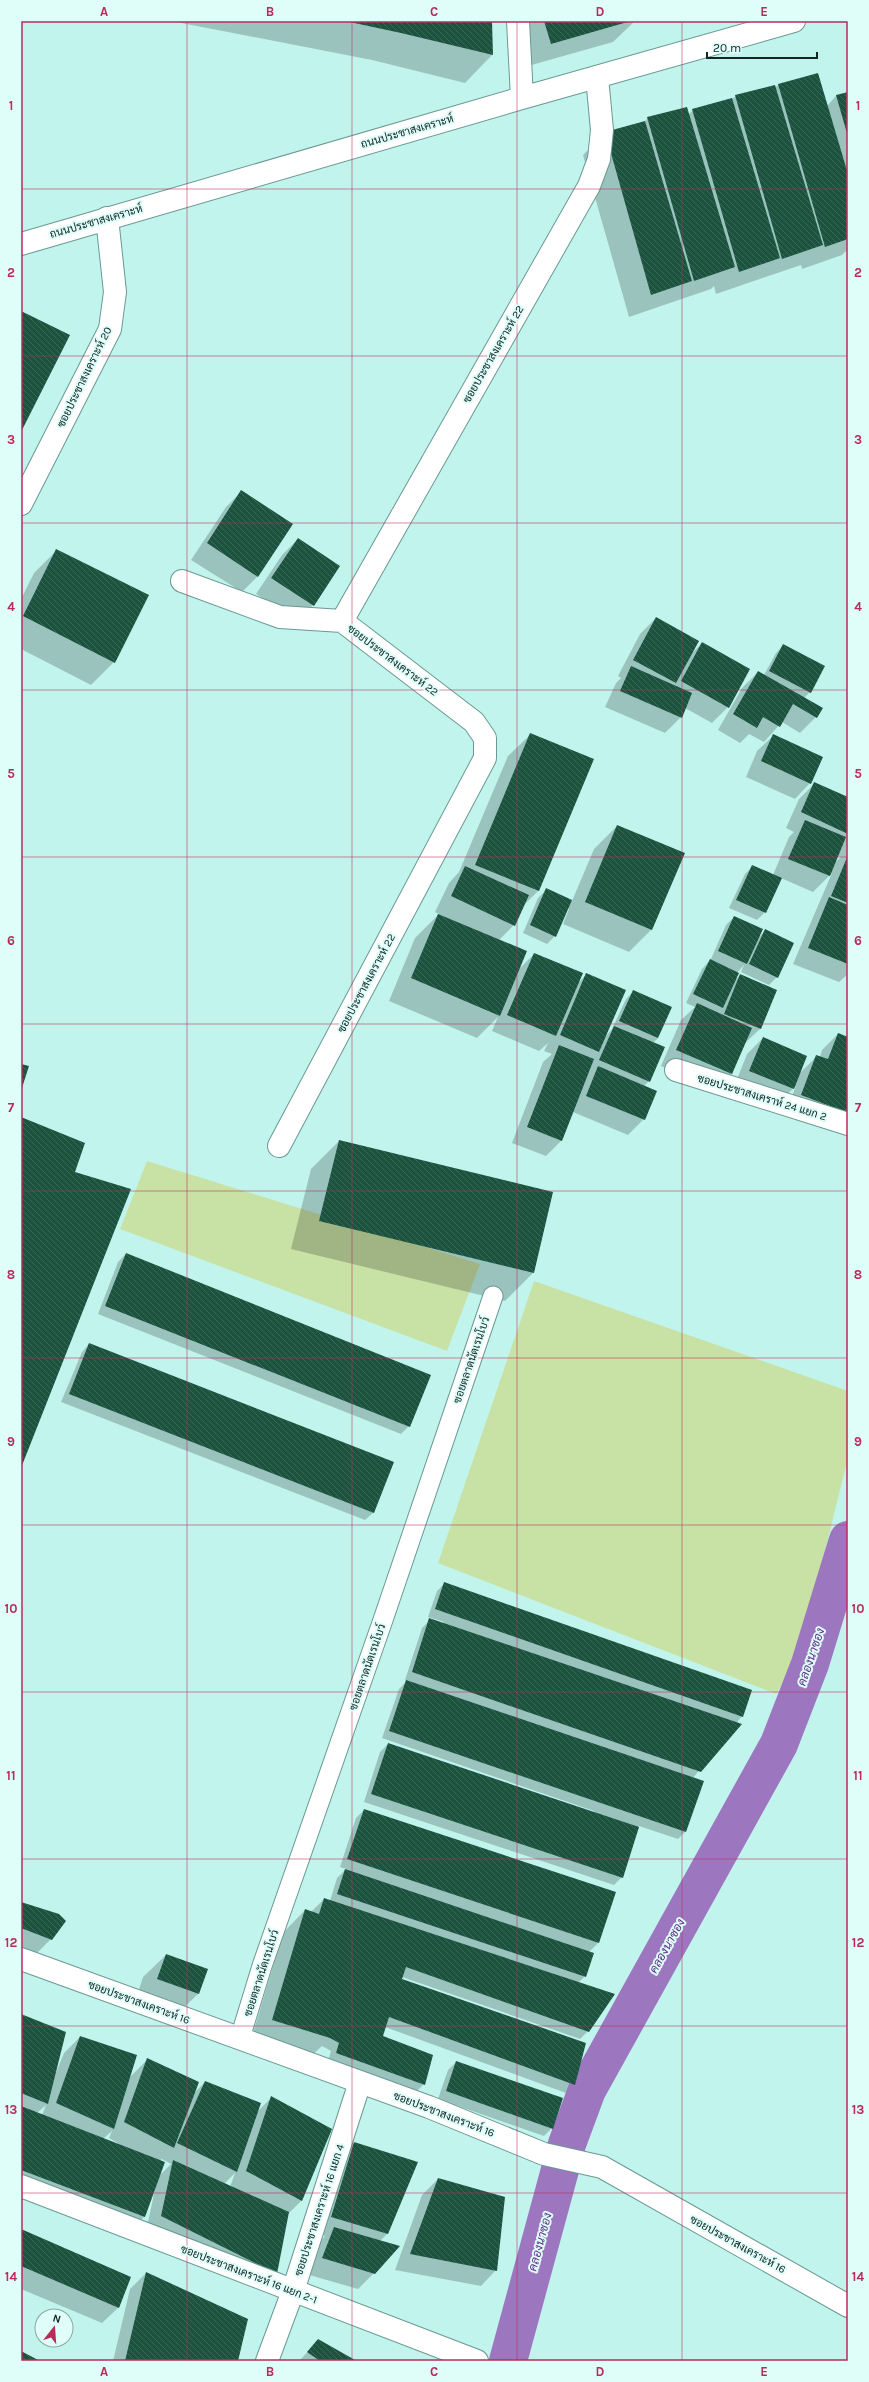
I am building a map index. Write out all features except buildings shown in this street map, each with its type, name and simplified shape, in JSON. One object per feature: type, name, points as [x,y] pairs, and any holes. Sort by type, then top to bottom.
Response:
[{"type":"street","points":[[518,21],[522,98]]},
{"type":"street","name":"ถนนประชาสงเคราะห์","points":[[21,244],[522,98],[794,21]]},
{"type":"street","name":"ซอยประชาสงเคราะห์ 22","points":[[279,1146],[485,758],[485,738],[474,722],[342,621],[589,186],[599,159],[602,130],[597,77]]},
{"type":"street","name":"ซอยประชาสงเคราะห์ 20","points":[[21,504],[110,329],[115,292],[107,218]]},
{"type":"street","points":[[182,581],[280,616],[342,621]]},
{"type":"street","name":"ซอยประชาสงเคราห์ 24 แยก 2","points":[[676,1070],[848,1124]]},
{"type":"street","name":"ซอยประชาสงเคราะห์ 16","points":[[21,1959],[360,2082],[544,2154],[602,2167],[848,2306]]},
{"type":"street","name":"ซอยประชาสงเคราะห์ 16 แยก 4","points":[[267,2361],[293,2291],[360,2082]]},
{"type":"street","name":"ซอยประชาสงเคราะห์ 16 แยก 2-1","points":[[21,2186],[477,2361]]},
{"type":"lane","name":"ซอยตลาดนัดเรนโบว์","points":[[240,2038],[262,1966],[384,1617],[493,1296]]},
{"type":"green space","points":[[147,1161],[480,1264],[447,1351],[120,1229]]},
{"type":"green space","points":[[534,1281],[848,1391],[848,1458],[799,1655],[776,1694],[438,1563]]},
{"type":"waterway","name":"คลองนาซอง","points":[[508,2361],[567,2144],[587,2090],[779,1744],[810,1664],[848,1540]]}]
